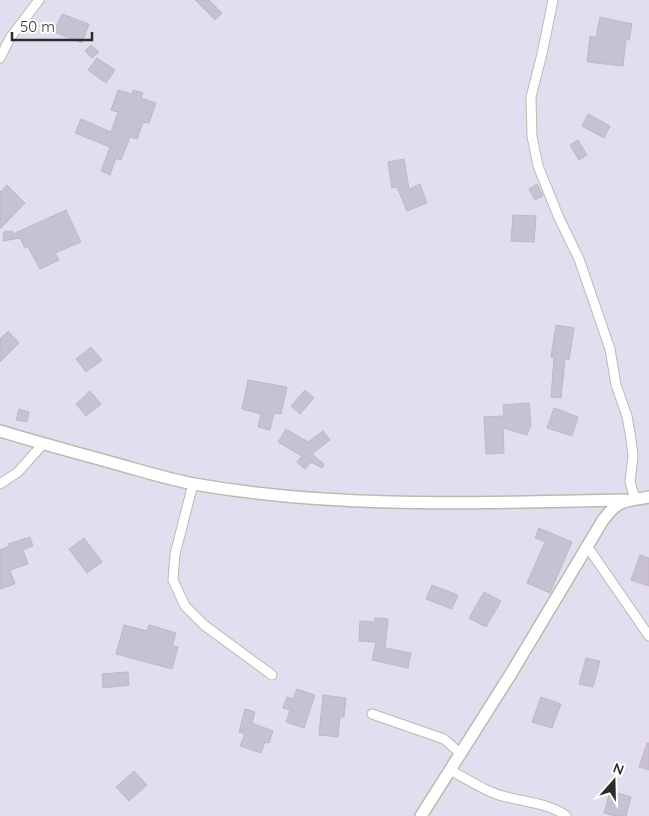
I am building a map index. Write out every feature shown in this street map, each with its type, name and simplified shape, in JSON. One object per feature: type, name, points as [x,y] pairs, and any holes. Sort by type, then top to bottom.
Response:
[{"type":"street","points":[[0,58],[10,38],[39,0]]},
{"type":"street","points":[[553,0],[531,97],[532,136],[538,166],[559,218],[579,259],[610,349],[616,385],[627,416],[631,439],[633,456],[631,488],[634,496],[645,498]]},
{"type":"street","points":[[0,430],[43,444],[193,484],[276,495],[362,502],[479,503],[645,498]]},
{"type":"street","points":[[0,484],[18,472],[43,444]]},
{"type":"street","points":[[193,484],[175,554],[172,580],[185,606],[204,625],[272,675]]},
{"type":"street","points":[[421,816],[461,754],[587,546],[612,510],[625,500]]},
{"type":"street","points":[[587,546],[649,636]]},
{"type":"street","points":[[372,714],[444,738],[461,754]]},
{"type":"street","points":[[450,770],[493,793],[550,808],[566,816]]},
{"type":"building","points":[[195,0],[209,0],[222,13],[215,20]]},
{"type":"building","points":[[62,14],[89,24],[82,43],[54,32]]},
{"type":"building","points":[[600,17],[632,24],[629,40],[626,39],[623,66],[587,62],[590,36],[596,37]]},
{"type":"building","points":[[91,45],[99,52],[92,58],[85,51]]},
{"type":"building","points":[[97,58],[115,70],[106,83],[88,70]]},
{"type":"building","points":[[118,90],[132,94],[133,90],[143,93],[141,98],[156,103],[149,123],[143,122],[137,139],[130,137],[121,160],[116,158],[110,175],[101,171],[110,147],[75,133],[81,119],[111,132],[118,112],[111,110]]},
{"type":"building","points":[[588,114],[610,126],[604,138],[582,126]]},
{"type":"building","points":[[578,140],[587,155],[579,160],[570,145]]},
{"type":"building","points":[[404,159],[409,189],[420,184],[427,203],[407,211],[397,187],[392,188],[388,162]]},
{"type":"building","points":[[537,184],[543,196],[535,200],[529,189]]},
{"type":"building","points":[[7,185],[25,203],[0,229],[0,192]]},
{"type":"building","points":[[66,210],[81,242],[55,253],[59,260],[40,269],[28,247],[25,248],[20,238],[3,241],[4,232],[12,231],[13,234]]},
{"type":"building","points":[[513,215],[536,216],[534,242],[511,241]]},
{"type":"building","points":[[556,325],[574,328],[569,360],[565,359],[561,398],[551,397],[554,358],[551,357]]},
{"type":"building","points":[[8,331],[19,343],[0,362],[0,339]]},
{"type":"building","points":[[91,347],[102,360],[86,372],[76,359]]},
{"type":"building","points":[[248,380],[287,387],[281,414],[274,413],[270,430],[258,427],[261,414],[242,409]]},
{"type":"building","points":[[305,390],[314,398],[300,414],[291,406]]},
{"type":"building","points":[[90,391],[101,404],[86,416],[76,404]]},
{"type":"building","points":[[529,403],[531,425],[527,435],[503,428],[504,453],[486,454],[484,417],[504,416],[503,405]]},
{"type":"building","points":[[554,408],[578,417],[572,436],[547,428]]},
{"type":"building","points":[[19,409],[29,412],[27,422],[16,420]]},
{"type":"building","points":[[286,429],[308,442],[323,431],[330,440],[312,454],[324,464],[322,468],[311,462],[305,469],[297,462],[302,456],[278,442]]},
{"type":"building","points":[[539,528],[572,542],[550,593],[527,583],[545,542],[535,538]]},
{"type":"building","points":[[30,537],[33,546],[23,550],[28,564],[10,570],[15,584],[0,589],[0,550],[9,546],[8,544]]},
{"type":"building","points":[[84,538],[102,562],[87,573],[69,549]]},
{"type":"building","points":[[640,555],[649,558],[649,586],[631,580]]},
{"type":"building","points":[[432,585],[458,595],[452,609],[426,599]]},
{"type":"building","points":[[484,592],[501,601],[486,627],[469,618]]},
{"type":"building","points":[[375,618],[388,619],[385,648],[411,653],[408,668],[372,660],[376,642],[359,641],[360,621],[374,622]]},
{"type":"building","points":[[124,625],[147,631],[149,625],[176,633],[172,646],[178,647],[172,669],[116,654]]},
{"type":"building","points":[[586,658],[600,661],[593,687],[579,684]]},
{"type":"building","points":[[128,672],[129,685],[103,688],[102,674]]},
{"type":"building","points":[[297,689],[315,695],[304,728],[286,722],[290,710],[283,708],[287,697],[293,699]]},
{"type":"building","points":[[323,695],[346,698],[344,717],[340,717],[338,737],[319,735]]},
{"type":"building","points":[[541,697],[561,704],[552,728],[532,722]]},
{"type":"building","points":[[245,709],[255,712],[252,723],[273,731],[269,743],[265,742],[261,753],[240,746],[245,734],[239,732]]},
{"type":"building","points":[[647,743],[649,743],[649,770],[639,767]]},
{"type":"building","points":[[134,771],[147,785],[129,801],[116,787]]},
{"type":"building","points":[[610,791],[631,797],[626,816],[604,813]]}]
